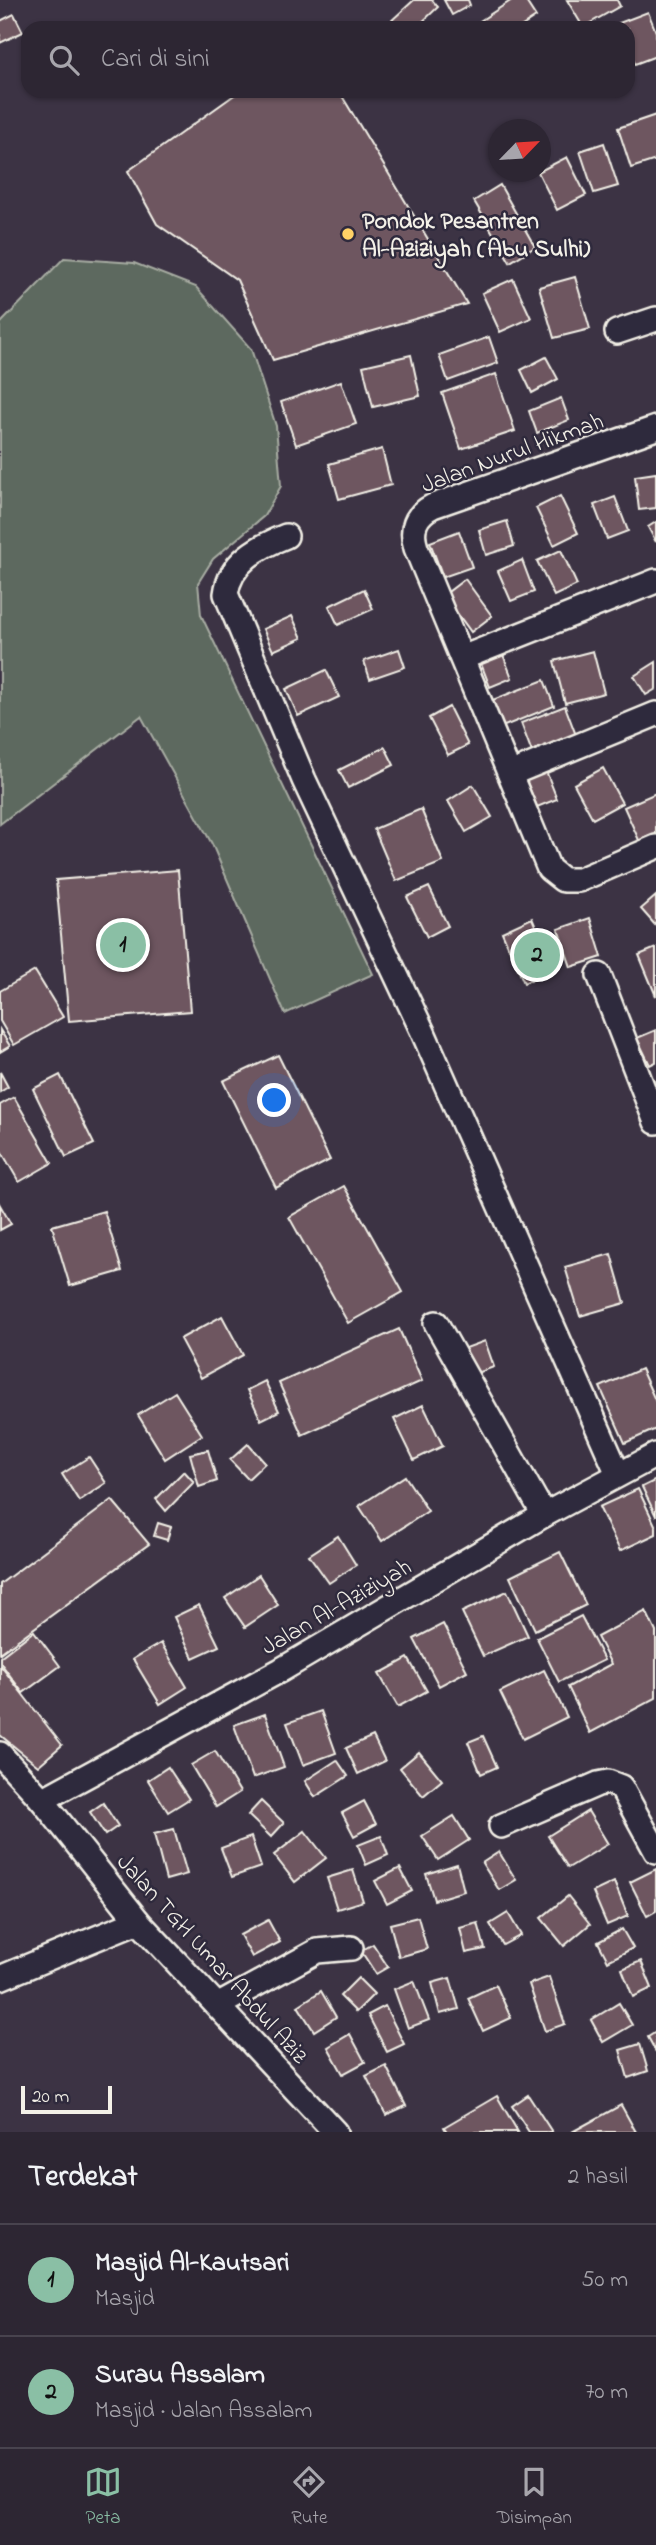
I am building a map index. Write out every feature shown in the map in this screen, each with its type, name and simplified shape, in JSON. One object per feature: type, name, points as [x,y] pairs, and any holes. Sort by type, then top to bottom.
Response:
[{"type":"street","points":[[617,332],[656,319]]},
{"type":"street","name":"Jalan Nurul Hikmah","points":[[462,658],[416,548],[413,533],[415,523],[428,508],[656,428]]},
{"type":"street","points":[[286,536],[265,544],[242,560],[228,579],[226,594],[304,780],[422,1030],[618,1474]]},
{"type":"street","points":[[656,581],[462,658],[547,865],[558,878],[579,880],[656,847]]},
{"type":"street","points":[[510,774],[656,714]]},
{"type":"street","points":[[600,975],[656,1122]]},
{"type":"street","points":[[436,1323],[544,1515]]},
{"type":"street","name":"Jalan Al-Aziziyah","points":[[42,1800],[281,1670],[544,1515],[656,1455]]},
{"type":"street","name":"Jalan TGH Umar Abdul Aziz","points":[[0,1754],[42,1800],[138,1921],[335,2132]]},
{"type":"street","points":[[501,1826],[598,1784],[611,1782],[621,1787],[656,1851]]},
{"type":"street","points":[[0,1978],[138,1921]]},
{"type":"street","points":[[219,2005],[317,1951],[351,1948]]},
{"type":"green space","points":[[64,258],[134,263],[196,287],[251,349],[276,426],[281,486],[264,516],[213,559],[198,583],[201,615],[373,974],[285,1014],[212,844],[141,716],[0,824],[0,324]]},
{"type":"building","points":[[414,0],[432,0],[438,7],[423,21],[391,21]]},
{"type":"building","points":[[444,0],[468,0],[470,5],[452,15]]},
{"type":"building","points":[[512,0],[525,0],[536,17],[530,21],[480,21]]},
{"type":"building","points":[[567,0],[617,0],[620,6],[594,21],[579,21]]},
{"type":"building","points":[[648,12],[656,32],[656,56],[635,64],[635,21],[624,21]]},
{"type":"building","points":[[14,14],[21,33],[0,43],[0,21]]},
{"type":"building","points":[[230,98],[343,98],[467,304],[273,360],[237,280],[157,224],[128,171]]},
{"type":"building","points":[[656,115],[656,160],[631,168],[618,128]]},
{"type":"building","points":[[604,143],[618,186],[594,193],[580,151]]},
{"type":"building","points":[[567,157],[586,195],[557,210],[543,182],[551,182],[551,165]]},
{"type":"building","points":[[500,185],[535,247],[510,262],[474,201]]},
{"type":"building","points":[[575,277],[590,329],[554,338],[539,287]]},
{"type":"building","points":[[513,279],[531,318],[500,332],[482,293]]},
{"type":"building","points":[[489,337],[498,363],[448,381],[439,355]]},
{"type":"building","points":[[411,355],[420,396],[373,407],[363,366]]},
{"type":"building","points":[[546,357],[558,379],[532,393],[521,370]]},
{"type":"building","points":[[496,374],[515,431],[461,449],[442,393]]},
{"type":"building","points":[[341,381],[356,424],[296,445],[281,402]]},
{"type":"building","points":[[561,398],[569,420],[537,433],[529,411]]},
{"type":"building","points":[[382,449],[391,485],[339,499],[329,464]]},
{"type":"building","points":[[656,473],[656,508],[639,510],[635,476]]},
{"type":"building","points":[[560,496],[578,533],[554,545],[536,508]]},
{"type":"building","points":[[615,497],[628,531],[607,539],[594,505]]},
{"type":"building","points":[[507,521],[514,546],[486,555],[479,530]]},
{"type":"building","points":[[656,522],[656,542],[648,527]]},
{"type":"building","points":[[459,531],[472,567],[443,577],[430,542]]},
{"type":"building","points":[[561,550],[577,585],[554,596],[537,561]]},
{"type":"building","points":[[522,560],[534,592],[511,601],[498,571]]},
{"type":"building","points":[[465,579],[492,616],[471,632],[444,595]]},
{"type":"building","points":[[364,589],[373,609],[338,625],[329,606]]},
{"type":"building","points":[[292,616],[302,638],[273,651],[263,629]]},
{"type":"building","points":[[399,649],[405,667],[370,679],[364,661]]},
{"type":"building","points":[[593,651],[604,693],[565,703],[554,661]]},
{"type":"building","points":[[502,652],[512,678],[490,687],[480,661]]},
{"type":"building","points":[[656,662],[656,689],[646,695],[634,676]]},
{"type":"building","points":[[326,670],[339,697],[298,716],[286,689]]},
{"type":"building","points":[[544,680],[554,706],[502,727],[490,701]]},
{"type":"building","points":[[565,706],[577,738],[533,755],[521,723]]},
{"type":"building","points":[[449,707],[468,745],[448,755],[429,718]]},
{"type":"building","points":[[385,747],[394,765],[348,788],[339,770]]},
{"type":"building","points":[[603,768],[622,803],[593,819],[574,784]]},
{"type":"building","points":[[546,771],[557,799],[537,807],[526,780]]},
{"type":"building","points":[[473,785],[492,817],[466,832],[448,801]]},
{"type":"building","points":[[656,793],[656,841],[642,847],[624,807]]},
{"type":"building","points":[[421,809],[443,862],[396,881],[374,829]]},
{"type":"building","points":[[178,870],[190,1011],[69,1021],[56,880]]},
{"type":"building","points":[[429,887],[448,926],[427,937],[407,897]]},
{"type":"building","points":[[656,896],[656,926],[641,909]]},
{"type":"building","points":[[532,918],[554,970],[524,983],[502,932]]},
{"type":"building","points":[[590,918],[602,957],[571,967],[558,929]]},
{"type":"building","points":[[656,948],[656,996],[639,955]]},
{"type":"building","points":[[35,971],[63,1017],[14,1045],[0,1021],[0,991]]},
{"type":"building","points":[[0,1030],[10,1046],[0,1052]]},
{"type":"building","points":[[656,1030],[656,1062],[650,1065],[637,1038]]},
{"type":"building","points":[[278,1055],[330,1160],[276,1188],[223,1081]]},
{"type":"building","points":[[0,1072],[8,1087],[0,1092]]},
{"type":"building","points":[[60,1075],[94,1144],[66,1157],[33,1089]]},
{"type":"building","points":[[14,1097],[52,1163],[19,1182],[0,1149],[0,1105]]},
{"type":"building","points":[[344,1186],[403,1292],[348,1323],[289,1217]]},
{"type":"building","points":[[0,1205],[11,1224],[0,1230]]},
{"type":"building","points":[[104,1211],[122,1271],[70,1286],[52,1226]]},
{"type":"building","points":[[611,1254],[625,1303],[580,1316],[565,1267]]},
{"type":"building","points":[[222,1316],[243,1355],[201,1378],[180,1339]]},
{"type":"building","points":[[399,1329],[422,1381],[302,1435],[279,1383]]},
{"type":"building","points":[[485,1341],[494,1367],[472,1375],[463,1349]]},
{"type":"building","points":[[641,1369],[656,1402],[656,1429],[625,1443],[600,1387]]},
{"type":"building","points":[[265,1381],[279,1411],[261,1420],[247,1390]]},
{"type":"building","points":[[175,1392],[202,1435],[165,1459],[138,1415]]},
{"type":"building","points":[[423,1405],[443,1446],[414,1460],[394,1419]]},
{"type":"building","points":[[248,1444],[265,1463],[248,1479],[230,1460]]},
{"type":"building","points":[[208,1450],[217,1481],[199,1487],[190,1454]]},
{"type":"building","points":[[89,1457],[106,1483],[79,1501],[62,1474]]},
{"type":"building","points":[[184,1471],[194,1482],[166,1511],[156,1499]]},
{"type":"building","points":[[405,1476],[428,1511],[382,1541],[359,1506]]},
{"type":"building","points":[[656,1480],[656,1516],[642,1487]]},
{"type":"building","points":[[638,1489],[656,1527],[656,1534],[620,1551],[599,1507]]},
{"type":"building","points":[[112,1500],[149,1544],[0,1653],[0,1584]]},
{"type":"building","points":[[158,1523],[171,1527],[167,1540],[154,1536]]},
{"type":"building","points":[[338,1536],[356,1565],[329,1583],[309,1555]]},
{"type":"building","points":[[560,1552],[586,1605],[535,1630],[510,1577]]},
{"type":"building","points":[[259,1575],[278,1605],[245,1627],[225,1598]]},
{"type":"building","points":[[507,1591],[528,1636],[483,1656],[462,1612]]},
{"type":"building","points":[[199,1605],[219,1646],[193,1658],[174,1617]]},
{"type":"building","points":[[646,1611],[656,1632],[656,1698],[590,1733],[568,1687],[611,1664],[597,1637]]},
{"type":"building","points":[[581,1616],[604,1660],[559,1682],[537,1638]]},
{"type":"building","points":[[443,1624],[467,1671],[439,1686],[414,1639]]},
{"type":"building","points":[[34,1631],[60,1666],[23,1693],[0,1662],[0,1657]]},
{"type":"building","points":[[161,1643],[187,1687],[160,1704],[133,1659]]},
{"type":"building","points":[[408,1658],[427,1691],[398,1707],[379,1674]]},
{"type":"building","points":[[0,1665],[62,1745],[38,1766],[0,1735]]},
{"type":"building","points":[[544,1670],[567,1717],[523,1739],[500,1692]]},
{"type":"building","points":[[321,1711],[336,1753],[303,1765],[287,1723]]},
{"type":"building","points":[[265,1714],[284,1767],[253,1778],[234,1725]]},
{"type":"building","points":[[373,1736],[385,1761],[358,1774],[346,1748]]},
{"type":"building","points":[[483,1736],[497,1767],[481,1774],[468,1742]]},
{"type":"building","points":[[215,1751],[240,1792],[216,1807],[191,1765]]},
{"type":"building","points":[[419,1752],[442,1780],[423,1796],[400,1768]]},
{"type":"building","points":[[337,1760],[348,1776],[315,1797],[305,1781]]},
{"type":"building","points":[[168,1767],[189,1799],[168,1812],[148,1780]]},
{"type":"building","points":[[261,1801],[284,1823],[271,1837],[248,1815]]},
{"type":"building","points":[[364,1801],[376,1824],[354,1836],[342,1813]]},
{"type":"building","points":[[103,1803],[118,1826],[105,1835],[90,1812]]},
{"type":"building","points":[[588,1811],[608,1844],[568,1868],[548,1836]]},
{"type":"building","points":[[454,1816],[469,1840],[438,1860],[422,1836]]},
{"type":"building","points":[[174,1829],[187,1874],[166,1880],[154,1834]]},
{"type":"building","points":[[305,1831],[326,1858],[295,1882],[274,1855]]},
{"type":"building","points":[[381,1836],[388,1855],[366,1865],[358,1845]]},
{"type":"building","points":[[251,1837],[261,1867],[232,1877],[221,1848]]},
{"type":"building","points":[[499,1852],[516,1880],[499,1890],[482,1863]]},
{"type":"building","points":[[457,1864],[464,1891],[434,1900],[426,1874]]},
{"type":"building","points":[[400,1868],[412,1891],[387,1904],[375,1881]]},
{"type":"building","points":[[656,1869],[656,1911],[647,1916],[630,1882]]},
{"type":"building","points":[[353,1870],[363,1901],[337,1909],[327,1878]]},
{"type":"building","points":[[614,1882],[628,1916],[607,1925],[593,1892]]},
{"type":"building","points":[[568,1896],[590,1924],[564,1946],[541,1918]]},
{"type":"building","points":[[508,1913],[521,1935],[503,1945],[490,1924]]},
{"type":"building","points":[[418,1917],[427,1949],[399,1957],[390,1924]]},
{"type":"building","points":[[268,1920],[280,1942],[252,1957],[240,1935]]},
{"type":"building","points":[[478,1923],[485,1949],[466,1953],[460,1928]]},
{"type":"building","points":[[622,1929],[633,1948],[608,1961],[598,1942]]},
{"type":"building","points":[[373,1944],[388,1967],[376,1974],[361,1951]]},
{"type":"building","points":[[641,1961],[652,1988],[633,1997],[622,1969]]},
{"type":"building","points":[[549,1977],[565,2024],[545,2031],[529,1984]]},
{"type":"building","points":[[358,1978],[374,1994],[356,2012],[340,1996]]},
{"type":"building","points":[[450,1978],[459,2009],[440,2014],[432,1983]]},
{"type":"building","points":[[414,1981],[429,2020],[408,2028],[394,1989]]},
{"type":"building","points":[[496,1985],[511,2018],[483,2031],[468,1998]]},
{"type":"building","points":[[321,1991],[336,2017],[314,2031],[298,2006]]},
{"type":"building","points":[[619,2003],[632,2025],[603,2042],[591,2020]]},
{"type":"building","points":[[385,2006],[404,2044],[387,2052],[368,2015]]},
{"type":"building","points":[[656,2032],[656,2052],[648,2037]]},
{"type":"building","points":[[350,2034],[365,2062],[343,2074],[328,2047]]},
{"type":"building","points":[[640,2044],[648,2071],[628,2078],[620,2050]]},
{"type":"building","points":[[386,2066],[406,2106],[386,2115],[366,2076]]},
{"type":"building","points":[[528,2095],[552,2132],[529,2132],[512,2106]]},
{"type":"building","points":[[497,2096],[518,2132],[447,2132],[444,2127]]},
{"type":"building","points":[[621,2105],[636,2132],[572,2132]]},
{"type":"place","name":"Pondok Pesantren Al-Aziziyah (Abu Sulhi)","points":[[348,234]]},
{"type":"place","name":"Masjid Al-Kautsari","points":[[123,945]]},
{"type":"place","name":"Surau Assalam","points":[[537,955]]}]
